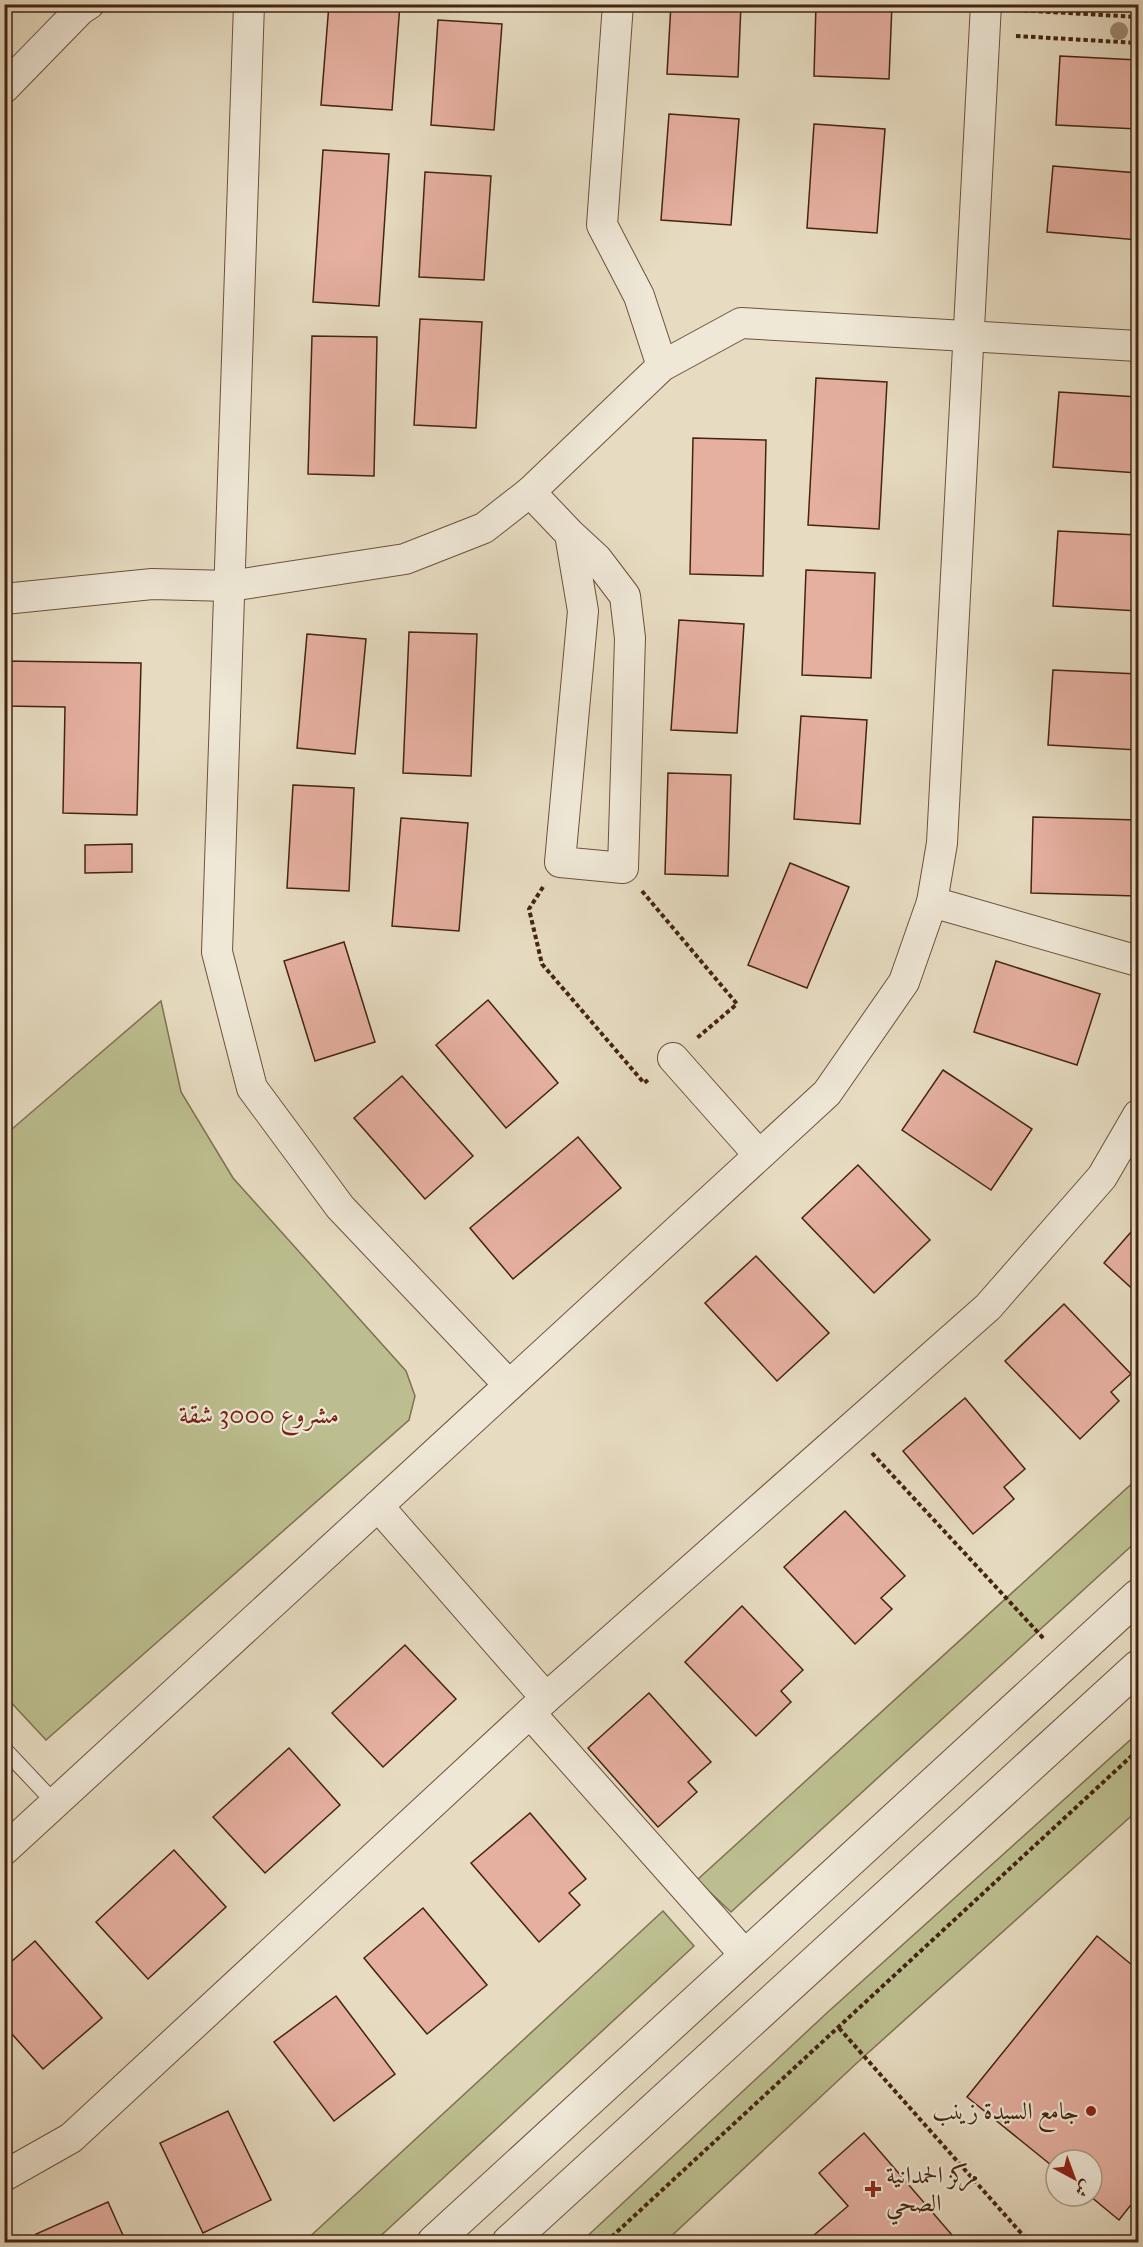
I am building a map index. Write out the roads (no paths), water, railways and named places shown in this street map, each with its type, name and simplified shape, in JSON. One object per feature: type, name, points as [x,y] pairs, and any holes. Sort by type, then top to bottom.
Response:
[{"type":"street","points":[[4,88],[80,9],[89,4]]},
{"type":"street","points":[[249,4],[217,952],[252,1088],[340,1206],[509,1385]]},
{"type":"street","points":[[618,4],[602,225],[639,296],[662,366]]},
{"type":"street","points":[[4,1850],[827,1093],[904,981],[932,902],[942,843],[986,16]]},
{"type":"street","points":[[4,599],[152,584],[230,585],[405,559],[484,528],[530,492],[662,366],[741,323],[1138,346]]},
{"type":"street","points":[[530,492],[597,559],[625,596],[630,638],[623,868],[560,862],[583,611],[570,534]]},
{"type":"street","points":[[932,902],[1138,961]]},
{"type":"street","points":[[673,1058],[759,1155]]},
{"type":"street","points":[[4,2176],[71,2138],[538,1706],[988,1307],[1102,1177],[1138,1115]]},
{"type":"street","points":[[378,1506],[538,1706],[746,1956]]},
{"type":"street","points":[[434,2242],[1138,1596]]},
{"type":"street","points":[[508,2242],[1138,1667]]},
{"type":"street","points":[[646,2048],[682,2084]]},
{"type":"lane","points":[[4,1749],[55,1803]]},
{"type":"place","name":"جامع السيدة زينب","points":[[1091,2111]]},
{"type":"place","name":"مركز الحمدانية الصحي","points":[[873,2189]]},
{"type":"district","name":"مشروع 3000 شقة","points":[[259,1414]]}]
